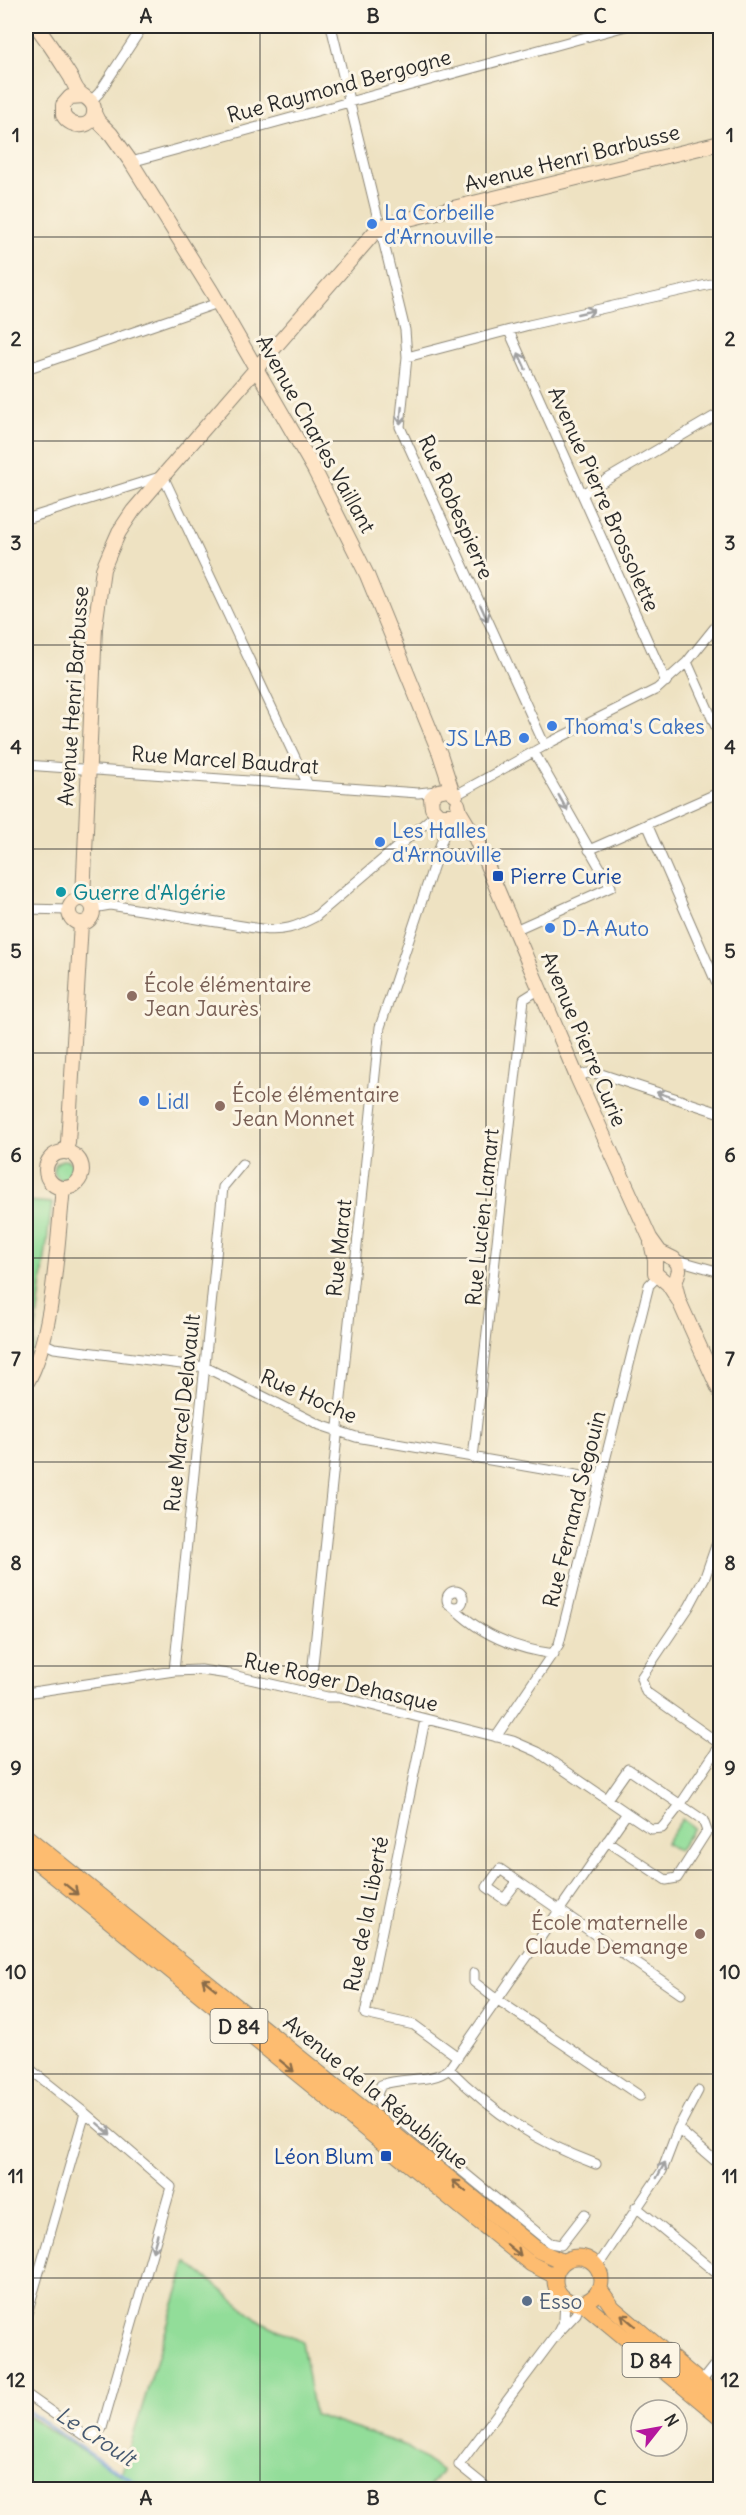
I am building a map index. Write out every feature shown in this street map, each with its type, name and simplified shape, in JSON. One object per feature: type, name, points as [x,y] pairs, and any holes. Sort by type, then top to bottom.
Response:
[{"type":"main road","name":"Avenue de la République","points":[[26,1836],[539,2251],[564,2262]]},
{"type":"main road","name":"Avenue de la République","points":[[26,1852],[531,2264],[555,2276]]},
{"type":"main road","name":"D 84","points":[[564,2262],[578,2257],[585,2258],[597,2267]]},
{"type":"main road","points":[[555,2276],[564,2262]]},
{"type":"main road","points":[[576,2301],[590,2300],[599,2289],[600,2274],[597,2267]]},
{"type":"main road","name":"D 84","points":[[555,2276],[557,2289],[576,2301],[720,2416]]},
{"type":"main road","name":"D 84","points":[[599,2289],[613,2308],[720,2398]]},
{"type":"street","name":"Avenue Charles Vaillant","points":[[29,26],[51,50]]},
{"type":"street","name":"Avenue Charles Vaillant","points":[[36,26],[79,92],[89,103],[98,121],[131,162],[303,447],[359,557],[444,765],[446,806]]},
{"type":"street","points":[[89,103],[73,95],[66,100],[63,108],[64,118],[73,125],[83,126],[89,122],[89,103],[99,93],[143,26]]},
{"type":"street","name":"Rue Robespierre","points":[[331,26],[405,330],[407,357],[400,427],[545,746]]},
{"type":"street","name":"Rue Raymond Bergogne","points":[[131,162],[626,26]]},
{"type":"street","name":"Avenue Charles Vaillant","points":[[61,64],[65,76],[66,100]]},
{"type":"street","name":"Avenue Charles Vaillant","points":[[83,126],[117,142]]},
{"type":"street","name":"Avenue Henri Barbusse","points":[[83,898],[95,627],[103,568],[119,532],[163,476],[374,233],[388,224],[720,143]]},
{"type":"street","points":[[407,357],[509,330],[720,282]]},
{"type":"street","points":[[26,369],[218,303]]},
{"type":"street","name":"Avenue Pierre Brossolette","points":[[509,330],[666,682]]},
{"type":"street","points":[[582,494],[720,413]]},
{"type":"street","points":[[26,519],[163,476],[308,785]]},
{"type":"street","points":[[93,908],[110,905],[261,930],[278,932],[293,929],[315,917],[446,806],[534,752],[657,689],[687,662],[720,621]]},
{"type":"street","points":[[687,662],[720,736]]},
{"type":"street","points":[[515,930],[611,887],[534,752]]},
{"type":"street","name":"Rue Marcel Baudrat","points":[[26,765],[308,785],[446,806]]},
{"type":"street","points":[[589,850],[720,792]]},
{"type":"street","name":"Avenue Pierre Curie","points":[[446,806],[475,837],[577,1077],[650,1238],[670,1269],[679,1301],[720,1392]]},
{"type":"street","name":"Rue Marat","points":[[310,1693],[380,1027],[446,806]]},
{"type":"street","points":[[647,824],[716,982]]},
{"type":"street","points":[[83,898],[90,902],[93,908],[92,917],[81,923],[74,921],[69,910],[75,900],[83,898]]},
{"type":"street","points":[[26,909],[69,910]]},
{"type":"street","points":[[64,1152],[68,1143],[81,923]]},
{"type":"street","name":"Rue Lucien Lamart","points":[[473,1458],[524,999],[540,989]]},
{"type":"street","points":[[577,1077],[587,1073],[601,1074],[720,1113]]},
{"type":"street","points":[[64,1152],[79,1161],[82,1172],[78,1182],[63,1188],[53,1184],[46,1170],[54,1156],[64,1152]]},
{"type":"street","name":"Rue Marcel Delavault","points":[[174,1671],[224,1187],[242,1164]]},
{"type":"street","points":[[26,1384],[43,1343],[48,1321],[63,1188]]},
{"type":"street","points":[[670,1269],[720,1272]]},
{"type":"street","name":"Rue Fernand Segouin","points":[[496,1737],[559,1644],[649,1285],[670,1269]]},
{"type":"street","name":"Rue Hoche","points":[[43,1343],[54,1348],[205,1366],[338,1432],[600,1479]]},
{"type":"street","points":[[680,1805],[720,1744],[646,1692],[641,1678],[689,1607],[705,1577],[720,1534]]},
{"type":"street","points":[[453,1607],[461,1615],[499,1640],[554,1654]]},
{"type":"street","name":"Rue Roger Dehasque","points":[[26,1693],[174,1671],[201,1670],[228,1674],[310,1693],[339,1697],[496,1737],[538,1752],[651,1829],[657,1829],[666,1824],[680,1805]]},
{"type":"street","name":"Rue de la Liberté","points":[[425,1720],[365,2014],[414,2025],[458,2057]]},
{"type":"street","points":[[607,1799],[628,1769],[703,1820],[707,1831],[677,1878],[666,1880],[607,1841]]},
{"type":"street","points":[[585,2214],[561,2245],[550,2243],[379,2103],[377,2094],[381,2085],[440,2076],[449,2069],[627,1813]]},
{"type":"street","points":[[517,1882],[681,1994]]},
{"type":"street","points":[[474,1973],[474,1982],[496,1999],[640,2096]]},
{"type":"street","points":[[26,2066],[171,2187],[102,2428],[95,2435],[87,2437],[26,2394]]},
{"type":"street","points":[[449,2069],[476,2096],[518,2128],[567,2153],[596,2164]]},
{"type":"street","points":[[597,2267],[662,2171],[678,2129],[698,2091]]},
{"type":"street","points":[[26,2317],[85,2113]]},
{"type":"street","points":[[678,2129],[720,2164]]},
{"type":"street","points":[[636,2207],[720,2276]]},
{"type":"street","points":[[557,2334],[576,2301]]},
{"type":"street","points":[[490,2490],[459,2465],[557,2334],[576,2313],[576,2301]]},
{"type":"street","points":[[701,2382],[720,2358]]},
{"type":"green space","points":[[64,1160],[71,1163],[74,1170],[71,1177],[64,1180],[57,1177],[54,1170],[57,1163]]},
{"type":"green space","points":[[26,1201],[52,1203],[33,1351],[26,1362]]},
{"type":"green space","points":[[682,1819],[694,1828],[678,1851],[666,1843]]},
{"type":"green space","points":[[187,2262],[260,2321],[302,2341],[314,2415],[404,2445],[441,2471],[428,2489],[26,2489],[26,2415],[121,2475]]},
{"type":"waterway","name":"Le Croult","points":[[26,2410],[105,2464],[149,2490]]},
{"type":"place","name":"La Corbeille d'Arnouville","points":[[372,224]]},
{"type":"place","name":"Thoma's Cakes","points":[[552,726]]},
{"type":"place","name":"JS LAB","points":[[524,738]]},
{"type":"place","name":"Les Halles d'Arnouville","points":[[380,842]]},
{"type":"place","name":"Pierre Curie","points":[[498,876]]},
{"type":"place","name":"Guerre d'Algérie","points":[[61,892]]},
{"type":"place","name":"D-A Auto","points":[[550,928]]},
{"type":"place","name":"École élémentaire Jean Jaurès","points":[[132,996]]},
{"type":"place","name":"Lidl","points":[[144,1101]]},
{"type":"place","name":"École élémentaire Jean Monnet","points":[[220,1106]]},
{"type":"place","name":"École maternelle Claude Demange","points":[[700,1934]]},
{"type":"place","name":"Léon Blum","points":[[386,2156]]},
{"type":"place","name":"Esso","points":[[527,2301]]}]
